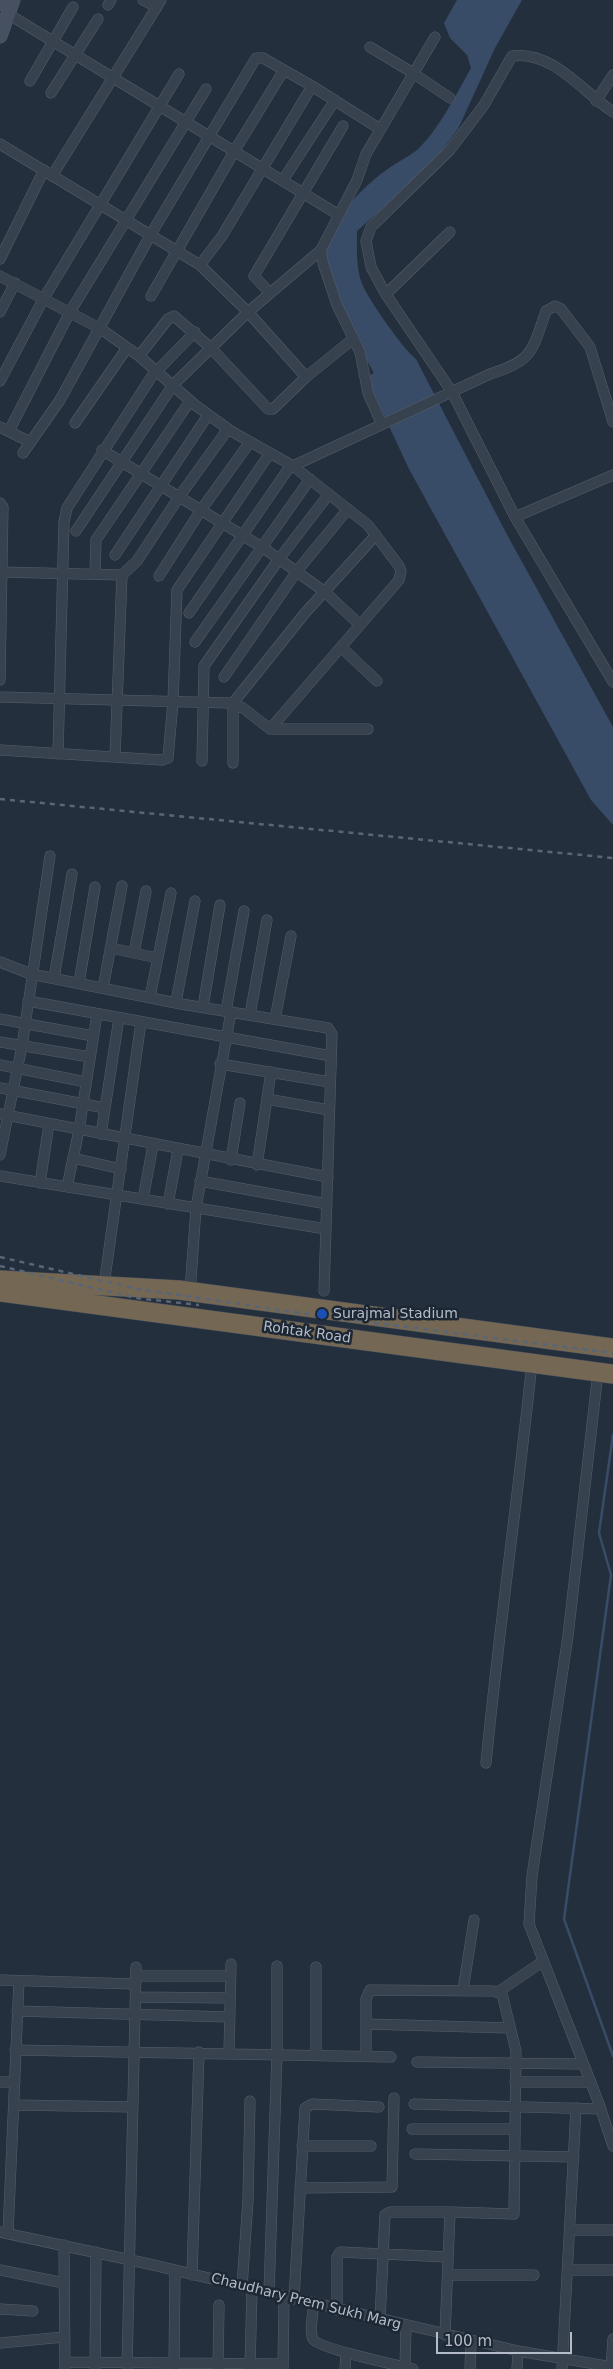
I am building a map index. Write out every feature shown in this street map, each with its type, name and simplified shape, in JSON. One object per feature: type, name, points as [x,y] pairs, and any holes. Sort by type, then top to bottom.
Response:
[{"type":"highway","name":"Rohtak Road","points":[[0,1280],[104,1285],[190,1292],[611,1348]]},
{"type":"highway","name":"Rohtak Road","points":[[0,1292],[606,1373]]},
{"type":"street","points":[[3,6],[13,0]]},
{"type":"street","points":[[0,259],[48,173],[115,78],[159,4],[142,0]]},
{"type":"street","points":[[0,36],[3,6]]},
{"type":"street","points":[[3,6],[54,41],[339,215]]},
{"type":"street","points":[[30,81],[73,7]]},
{"type":"street","points":[[51,93],[98,19]]},
{"type":"street","points":[[76,531],[173,385],[248,312],[321,250],[357,180],[366,154],[435,37]]},
{"type":"street","points":[[370,47],[414,73],[450,98]]},
{"type":"street","points":[[613,112],[556,66],[519,55],[509,58],[484,105],[450,150],[367,233],[367,255],[386,294],[451,393],[515,517],[613,682]]},
{"type":"street","points":[[23,453],[60,400],[151,234],[256,58],[263,58],[312,86],[380,129]]},
{"type":"street","points":[[150,296],[284,70]]},
{"type":"street","points":[[0,381],[44,298],[179,74]]},
{"type":"street","points":[[596,100],[613,75]]},
{"type":"street","points":[[200,265],[222,236],[312,86]]},
{"type":"street","points":[[30,442],[4,429],[70,312],[206,89]]},
{"type":"street","points":[[283,180],[335,100]]},
{"type":"street","points":[[270,293],[254,276],[344,126]]},
{"type":"street","points":[[0,144],[200,265],[248,312],[306,377]]},
{"type":"street","points":[[386,294],[450,232]]},
{"type":"street","points":[[321,250],[323,263],[334,296],[363,362],[368,393],[379,422]]},
{"type":"street","points":[[0,276],[98,328],[139,356],[208,415],[228,429],[292,465],[368,525],[400,566],[401,576],[270,729]]},
{"type":"street","points":[[0,312],[15,283]]},
{"type":"street","points":[[189,613],[292,465],[379,422],[522,362],[531,350],[546,312],[555,306],[560,309],[590,348],[613,422]]},
{"type":"street","points":[[139,356],[170,317],[179,319],[195,332],[270,409],[273,409],[306,377],[354,339]]},
{"type":"street","points":[[58,754],[62,573],[64,522],[67,508],[102,450],[156,370],[195,332]]},
{"type":"street","points":[[75,423],[127,348]]},
{"type":"street","points":[[95,574],[96,540],[190,401]]},
{"type":"street","points":[[115,555],[208,415]]},
{"type":"street","points":[[115,757],[122,575],[137,561],[179,497],[228,429]]},
{"type":"street","points":[[159,576],[201,510],[250,442]]},
{"type":"street","points":[[102,450],[242,535],[297,571],[325,592],[360,625]]},
{"type":"street","points":[[0,750],[115,757],[168,758],[173,702],[178,590],[221,522],[270,453]]},
{"type":"street","points":[[515,517],[613,475]]},
{"type":"street","points":[[196,642],[310,479]]},
{"type":"street","points":[[202,761],[203,670],[206,662],[279,559],[329,494]]},
{"type":"street","points":[[0,502],[3,507],[0,680]]},
{"type":"street","points":[[224,677],[297,571],[348,509]]},
{"type":"street","points":[[233,763],[233,703],[325,592],[376,535]]},
{"type":"street","points":[[2,572],[122,575]]},
{"type":"street","points":[[341,647],[377,681]]},
{"type":"street","points":[[0,698],[233,703],[243,708],[270,729],[368,729]]},
{"type":"street","points":[[0,1155],[4,1115],[14,1090],[22,1046],[50,856]]},
{"type":"street","points":[[54,978],[72,874]]},
{"type":"street","points":[[103,988],[122,886]]},
{"type":"street","points":[[79,983],[95,887]]},
{"type":"street","points":[[134,953],[146,891]]},
{"type":"street","points":[[150,997],[170,893]]},
{"type":"street","points":[[176,1002],[195,901]]},
{"type":"street","points":[[203,1007],[220,905]]},
{"type":"street","points":[[190,1292],[196,1208],[244,911]]},
{"type":"street","points":[[250,1015],[267,920]]},
{"type":"street","points":[[275,1019],[291,936]]},
{"type":"street","points":[[111,948],[158,958]]},
{"type":"street","points":[[0,962],[32,974],[203,1007],[328,1028],[332,1034],[324,1290]]},
{"type":"street","points":[[28,1001],[331,1056]]},
{"type":"street","points":[[67,1187],[79,1130],[97,1014]]},
{"type":"street","points":[[101,1134],[119,1018]]},
{"type":"street","points":[[0,1019],[93,1036]]},
{"type":"street","points":[[104,1285],[141,1022]]},
{"type":"street","points":[[0,1042],[90,1057]]},
{"type":"street","points":[[220,1064],[330,1082]]},
{"type":"street","points":[[0,1065],[86,1082]]},
{"type":"street","points":[[257,1164],[271,1072]]},
{"type":"street","points":[[0,1088],[105,1108]]},
{"type":"street","points":[[267,1099],[329,1110]]},
{"type":"street","points":[[231,1160],[240,1103]]},
{"type":"street","points":[[4,1115],[178,1150],[328,1177]]},
{"type":"street","points":[[40,1183],[49,1124]]},
{"type":"street","points":[[142,1200],[153,1145]]},
{"type":"street","points":[[168,1204],[178,1150]]},
{"type":"street","points":[[73,1158],[121,1169]]},
{"type":"street","points":[[0,1176],[326,1229]]},
{"type":"street","points":[[200,1181],[327,1204]]},
{"type":"street","points":[[486,1763],[497,1645],[518,1489],[532,1363]]},
{"type":"street","points":[[606,1373],[528,1906],[528,1924],[591,2082],[613,2146]]},
{"type":"street","points":[[463,1990],[474,1920]]},
{"type":"street","points":[[498,1992],[542,1962]]},
{"type":"street","points":[[229,2053],[231,1964]]},
{"type":"street","points":[[269,2293],[277,2054],[277,1966]]},
{"type":"street","points":[[316,1967],[316,2055]]},
{"type":"street","points":[[0,1980],[19,1981],[136,1975],[230,1976]]},
{"type":"street","points":[[127,2366],[136,1975]]},
{"type":"street","points":[[4,2233],[15,2105],[15,2050],[19,1981]]},
{"type":"street","points":[[366,2056],[366,1999],[370,1990],[463,1990],[498,1992],[502,1994],[516,2063],[514,2214],[387,2213],[384,2218],[380,2320]]},
{"type":"street","points":[[136,1996],[230,1998]]},
{"type":"street","points":[[17,2011],[136,2016],[230,2017]]},
{"type":"street","points":[[366,2024],[510,2028]]},
{"type":"street","points":[[15,2050],[390,2057]]},
{"type":"street","points":[[192,2275],[199,2052]]},
{"type":"street","points":[[418,2062],[583,2064]]},
{"type":"street","points":[[0,2082],[15,2082]]},
{"type":"street","points":[[515,2082],[591,2082]]},
{"type":"street","points":[[300,2188],[392,2187],[394,2098]]},
{"type":"street","points":[[250,2101],[247,2288],[250,2366]]},
{"type":"street","points":[[414,2104],[601,2109]]},
{"type":"street","points":[[15,2105],[133,2106]]},
{"type":"street","points":[[294,2299],[304,2112],[308,2105],[380,2107]]},
{"type":"street","points":[[562,2369],[576,2108]]},
{"type":"street","points":[[412,2129],[515,2129]]},
{"type":"street","points":[[302,2146],[371,2146]]},
{"type":"street","points":[[415,2154],[574,2157]]},
{"type":"street","points":[[445,2335],[450,2212]]},
{"type":"street","points":[[570,2230],[613,2230]]},
{"type":"street","name":"Chaudhary Prem Sukh Marg","points":[[4,2233],[96,2252],[471,2341],[612,2367]]},
{"type":"street","points":[[64,2245],[65,2365],[283,2366],[284,2297]]},
{"type":"street","points":[[95,2365],[96,2252]]},
{"type":"street","points":[[337,2310],[338,2254],[342,2252],[448,2257]]},
{"type":"street","points":[[0,2270],[64,2283]]},
{"type":"street","points":[[568,2270],[613,2270]]},
{"type":"street","points":[[174,2366],[175,2271]]},
{"type":"street","points":[[448,2275],[534,2275]]},
{"type":"street","points":[[314,2304],[313,2339],[318,2343],[374,2364],[407,2368],[406,2326]]},
{"type":"street","points":[[218,2366],[219,2305]]},
{"type":"street","points":[[0,2309],[33,2311]]},
{"type":"street","points":[[0,2343],[64,2337]]},
{"type":"street","points":[[612,2367],[613,2339]]},
{"type":"street","points":[[470,2369],[471,2341]]},
{"type":"street","points":[[517,2369],[518,2351]]},
{"type":"street","points":[[345,2369],[346,2352]]},
{"type":"water","points":[[457,0],[522,0],[495,48],[458,129],[433,163],[357,231],[359,275],[364,288],[377,309],[394,334],[416,359],[505,531],[613,727],[613,825],[591,800],[409,469],[366,377],[374,373],[344,316],[325,270],[326,246],[337,221],[355,198],[375,179],[413,153],[425,142],[447,111],[471,68],[467,55],[450,38],[444,23]]},
{"type":"waterway","points":[[613,1435],[599,1533],[611,1575],[564,1919],[613,2056]]},
{"type":"railway","points":[[0,799],[613,858]]},
{"type":"railway","points":[[0,1257],[138,1289],[321,1316],[613,1353]]},
{"type":"railway","points":[[0,1266],[136,1298],[199,1305]]},
{"type":"place","name":"Surajmal Stadium","points":[[322,1314]]}]
